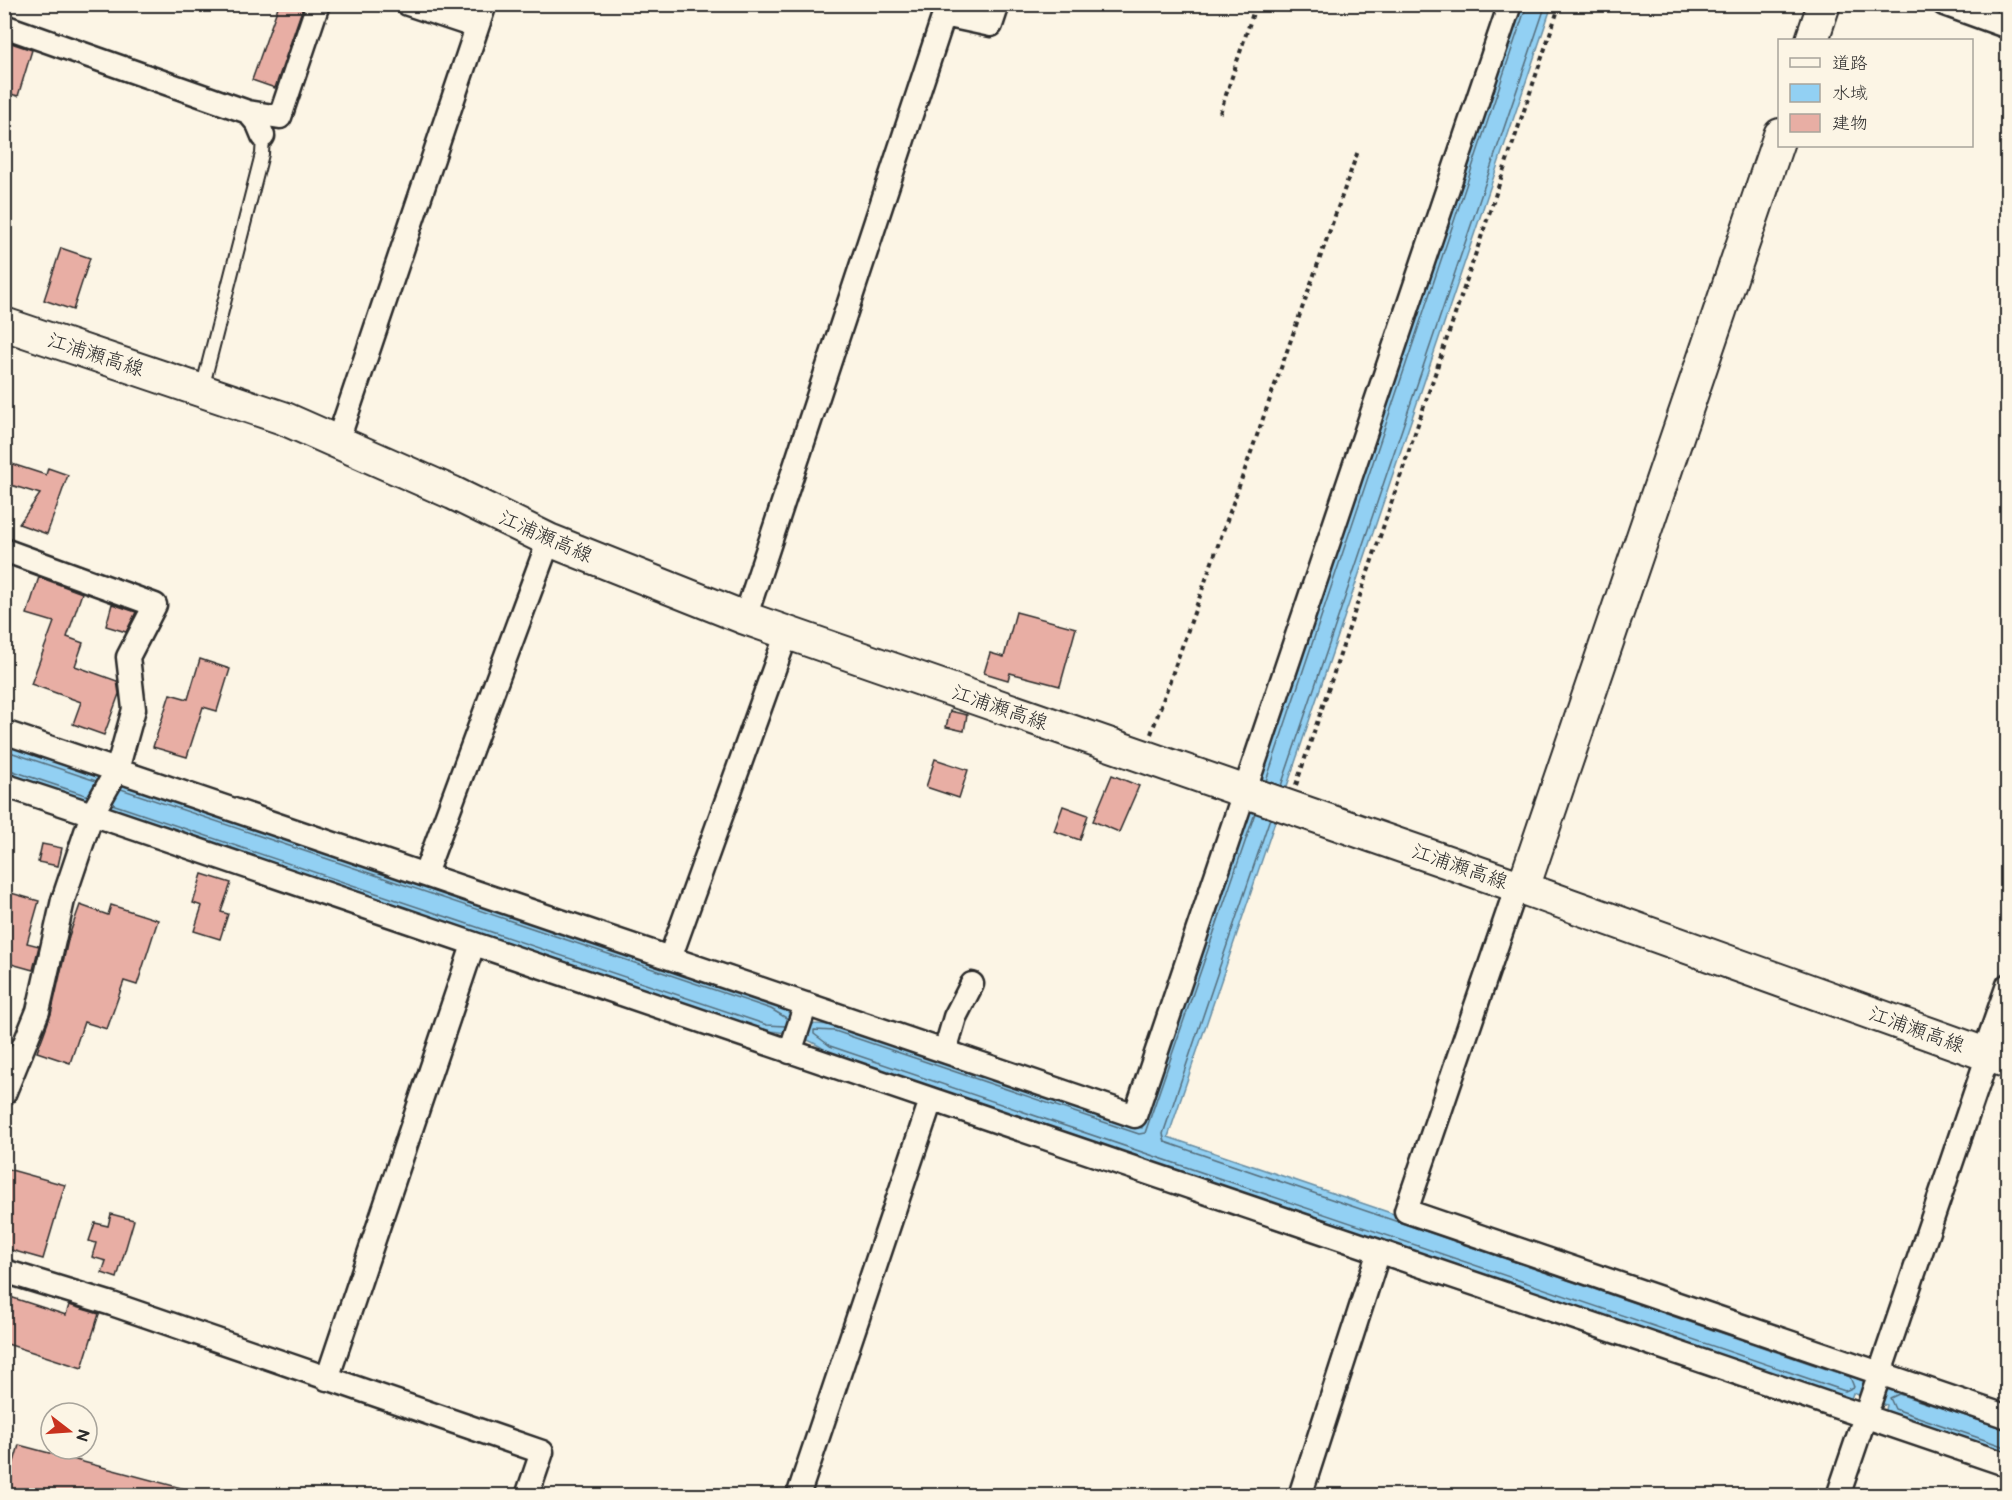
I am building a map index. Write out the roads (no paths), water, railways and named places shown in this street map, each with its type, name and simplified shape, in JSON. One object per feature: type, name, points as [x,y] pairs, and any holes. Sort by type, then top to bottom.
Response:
[{"type":"main road","points":[[1812,39],[1824,4]]},
{"type":"main road","points":[[1520,887],[1778,138]]},
{"type":"main road","name":"江浦瀬高線","points":[[4,324],[202,389],[338,440],[549,540],[744,618],[1248,793],[1289,799],[1520,887],[1993,1057]]},
{"type":"street","points":[[4,26],[248,112],[280,117],[318,4]]},
{"type":"street","points":[[408,4],[477,27]]},
{"type":"street","points":[[338,440],[485,4]]},
{"type":"street","points":[[744,618],[944,15],[991,25],[998,4]]},
{"type":"street","points":[[4,785],[473,945],[798,1027],[945,1051],[1135,1116],[1248,793],[1510,4]]},
{"type":"street","points":[[1944,4],[2007,27]]},
{"type":"street","points":[[248,112],[258,123],[263,136]]},
{"type":"street","points":[[425,874],[549,540]]},
{"type":"street","points":[[4,550],[155,604],[128,657],[134,709],[117,770],[92,814],[63,900],[38,1011],[4,1094]]},
{"type":"street","points":[[670,958],[787,633]]},
{"type":"street","points":[[4,732],[670,958],[931,1100],[1379,1251],[1867,1411],[2007,1465]]},
{"type":"street","points":[[1520,887],[1406,1211],[1880,1376],[2007,1417]]},
{"type":"street","points":[[327,1379],[473,945]]},
{"type":"street","points":[[945,1051],[955,1017],[972,984]]},
{"type":"street","points":[[1838,1496],[1993,1057],[2007,984]]},
{"type":"street","points":[[798,1496],[931,1100]]},
{"type":"street","points":[[1300,1496],[1379,1251]]},
{"type":"street","points":[[4,1271],[112,1304],[542,1452],[527,1496]]},
{"type":"lane","points":[[202,389],[262,153],[263,136]]},
{"type":"water","points":[[1522,5],[1552,5],[1168,1137],[1860,1373],[1858,1379],[1892,1390],[1894,1385],[2007,1425],[2007,1454],[1885,1414],[1887,1405],[1853,1393],[1850,1402],[1845,1398],[827,1051],[799,1036],[767,1031],[5,774],[5,744],[783,1008],[814,1024],[835,1025],[1142,1128]]}]
